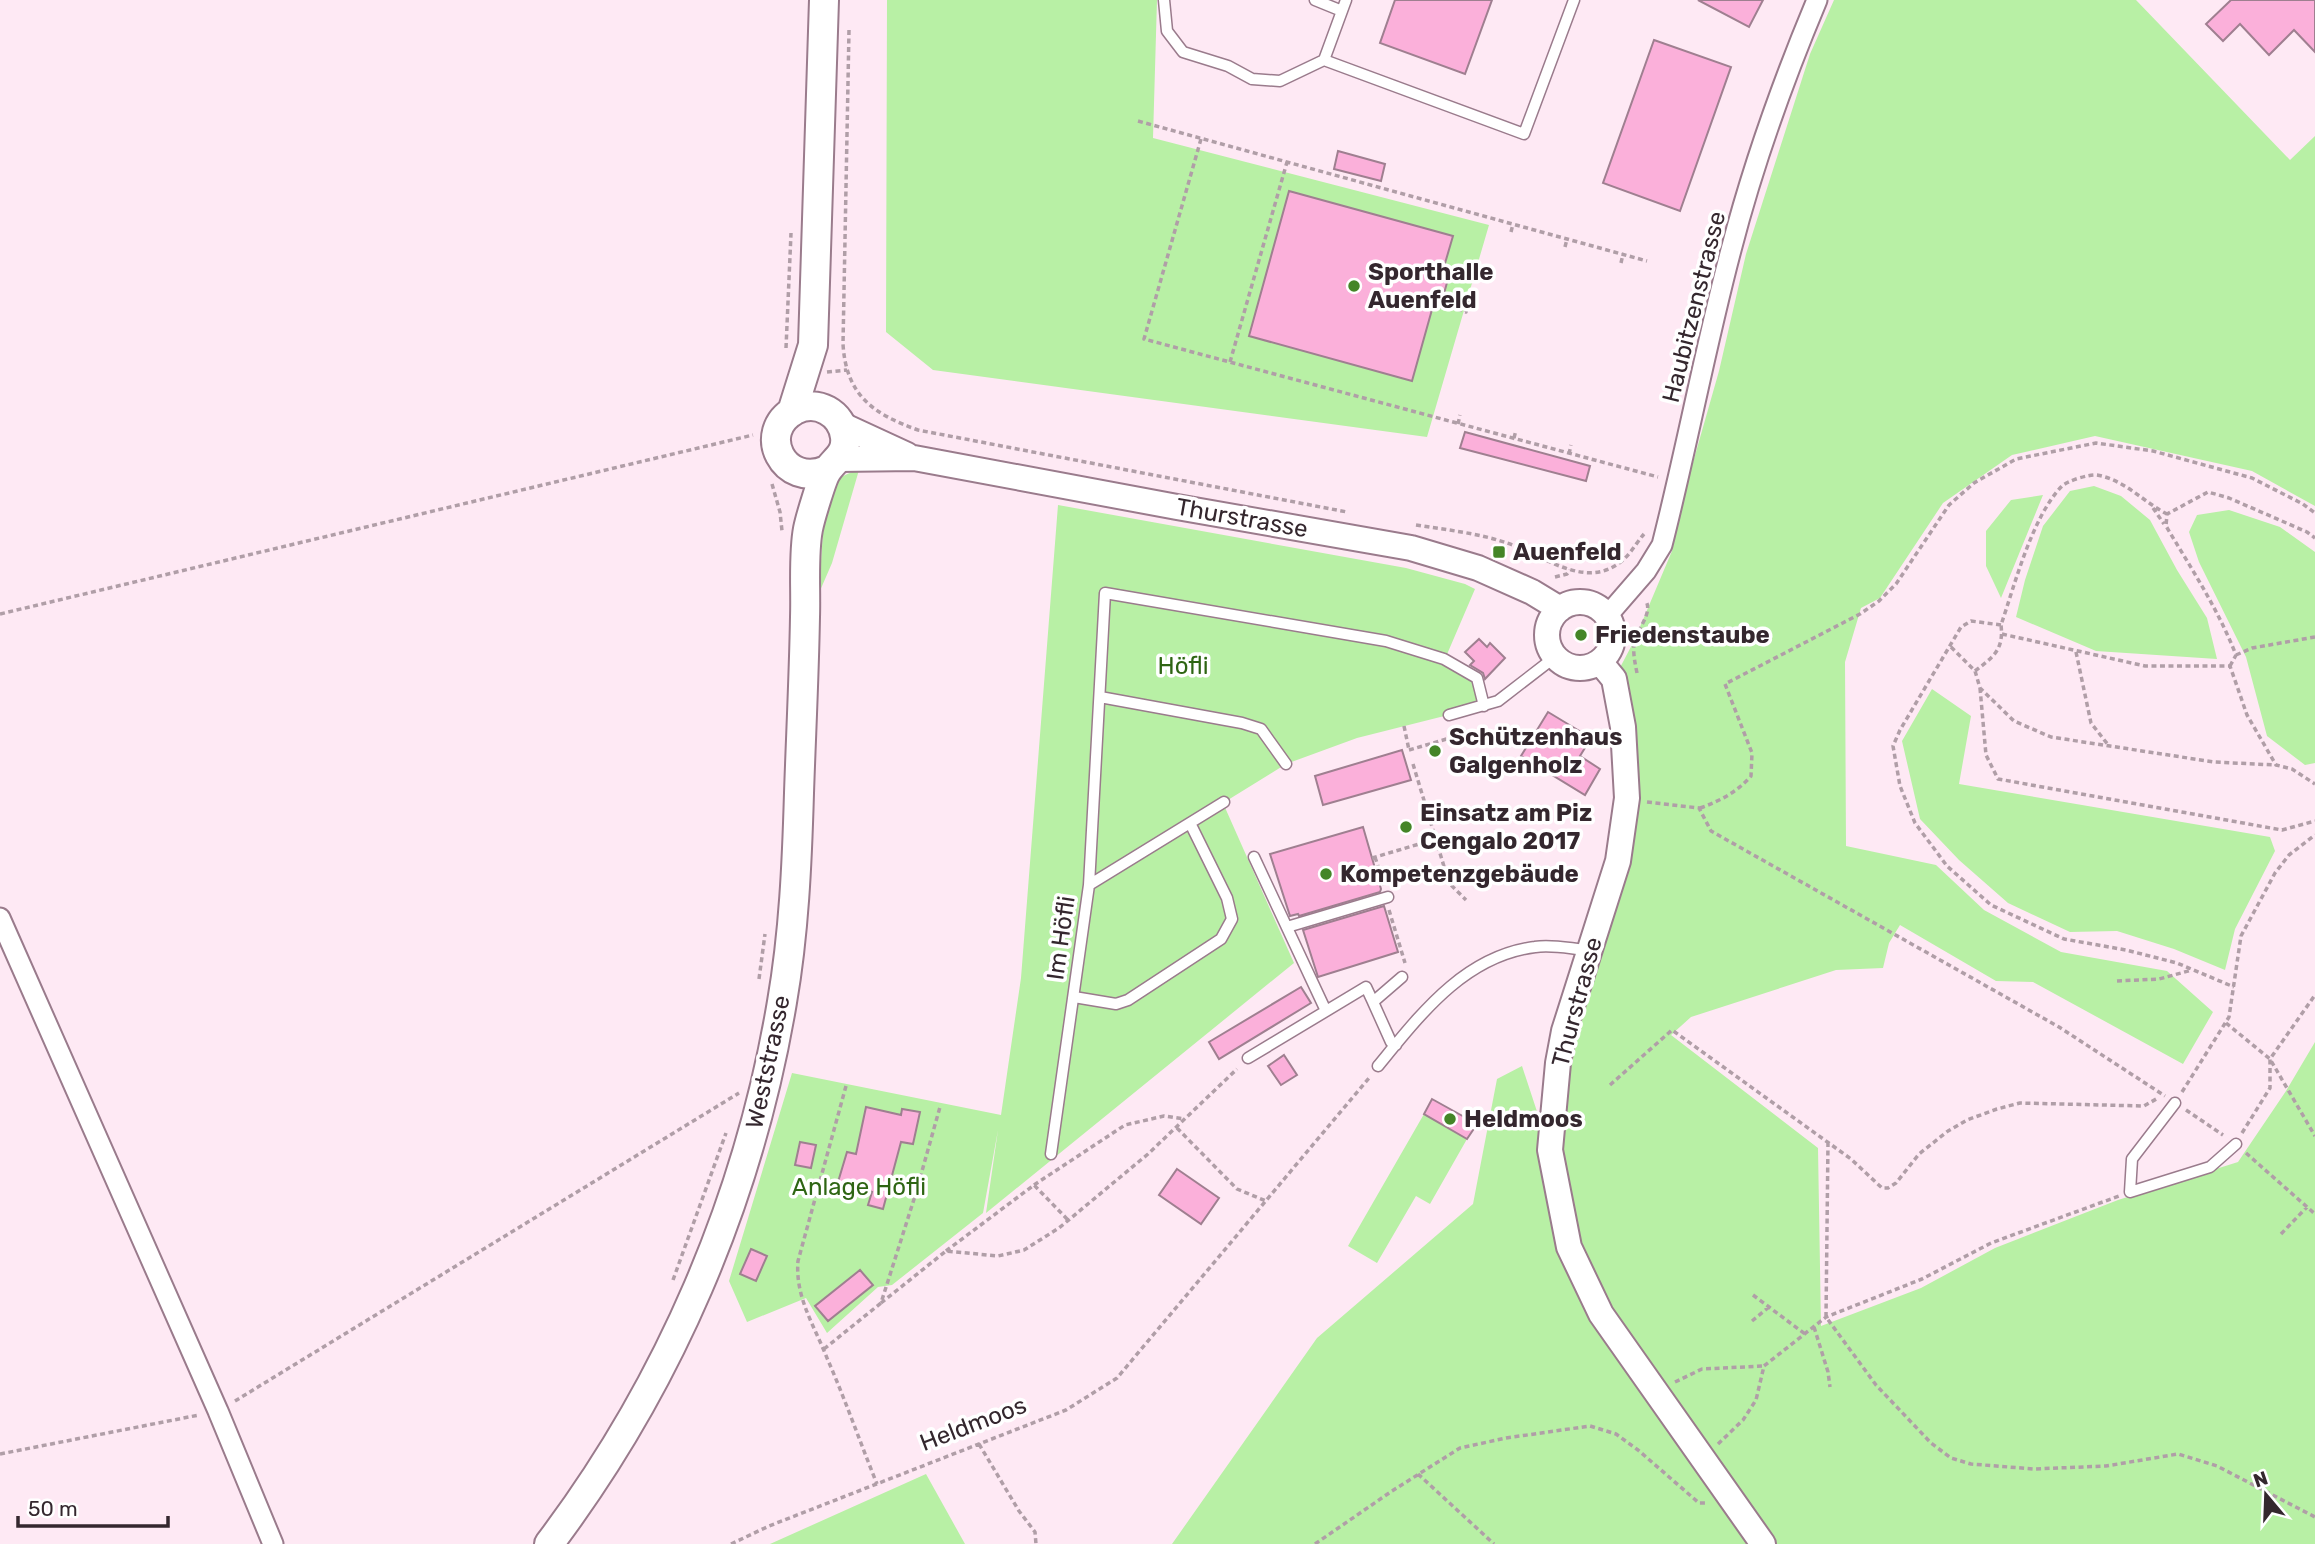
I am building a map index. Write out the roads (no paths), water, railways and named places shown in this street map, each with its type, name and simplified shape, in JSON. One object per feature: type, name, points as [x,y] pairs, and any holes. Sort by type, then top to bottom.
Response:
[{"type":"main road","points":[[792,412],[813,345],[824,0]]},
{"type":"main road","name":"Weststrasse","points":[[549,1544],[607,1461],[669,1354],[704,1277],[731,1204],[769,1070],[783,999],[796,877],[808,530],[833,464],[845,443],[813,345]]},
{"type":"main road","points":[[833,464],[813,474],[778,471],[776,434],[784,418],[792,412],[811,406],[836,418]]},
{"type":"main road","name":"Weststrasse","points":[[778,471],[808,530]]},
{"type":"street","name":"Haubitzenstrasse","points":[[1607,616],[1646,571],[1662,545],[1738,224],[1761,146],[1818,0]]},
{"type":"street","name":"Thurstrasse","points":[[836,418],[914,458]]},
{"type":"street","name":"Thurstrasse","points":[[833,464],[914,458],[1411,548],[1478,568],[1532,592],[1560,609]]},
{"type":"street","points":[[1580,602],[1599,608],[1607,616],[1613,635],[1612,645],[1600,662],[1591,667],[1572,668],[1555,657],[1547,641],[1547,632],[1554,615],[1560,609],[1580,602]]},
{"type":"street","name":"Thurstrasse","points":[[1600,662],[1614,679],[1640,805],[1618,860],[1564,1031],[1558,1063],[1550,1150],[1569,1247],[1601,1314],[1763,1544]]},
{"type":"street","points":[[0,918],[218,1411],[273,1544]]},
{"type":"lane","points":[[1164,0],[1167,31],[1183,52],[1228,66],[1252,79],[1280,81],[1324,60],[1346,0]]},
{"type":"lane","points":[[1315,0],[1342,11]]},
{"type":"lane","points":[[1324,60],[1524,134],[1574,0]]},
{"type":"lane","points":[[1089,885],[1105,593],[1398,644],[1444,659],[1477,678],[1484,706]]},
{"type":"lane","points":[[1448,715],[1498,701],[1555,657]]},
{"type":"lane","points":[[1100,697],[1242,723],[1261,729],[1286,764]]},
{"type":"lane","name":"Im Höfli","points":[[1051,1154],[1089,885],[1224,802]]},
{"type":"lane","points":[[1074,997],[1116,1004],[1128,1000],[1221,939],[1232,919],[1227,898],[1191,823]]},
{"type":"lane","points":[[1254,857],[1326,1011]]},
{"type":"lane","points":[[1287,927],[1388,897]]},
{"type":"lane","points":[[1378,1066],[1437,998],[1482,964],[1509,951],[1539,946],[1589,950]]},
{"type":"lane","points":[[1373,1002],[1404,974]]},
{"type":"lane","points":[[1248,1058],[1366,986],[1391,1042],[1396,1045]]},
{"type":"lane","points":[[2175,1103],[2132,1159],[2130,1192],[2210,1167],[2236,1144]]},
{"type":"place","name":"Sporthalle Auenfeld","points":[[1354,286]]},
{"type":"place","name":"Auenfeld","points":[[1499,552]]},
{"type":"place","name":"Friedenstaube","points":[[1581,635]]},
{"type":"place","name":"Schützenhaus Galgenholz","points":[[1435,751]]},
{"type":"place","name":"Einsatz am Piz Cengalo 2017","points":[[1406,827]]},
{"type":"place","name":"Kompetenzgebäude","points":[[1326,874]]},
{"type":"place","name":"Heldmoos","points":[[1450,1119]]},
{"type":"park label","name":"Höfli","points":[[1183,666]]},
{"type":"park label","name":"Anlage Höfli","points":[[859,1187]]}]
